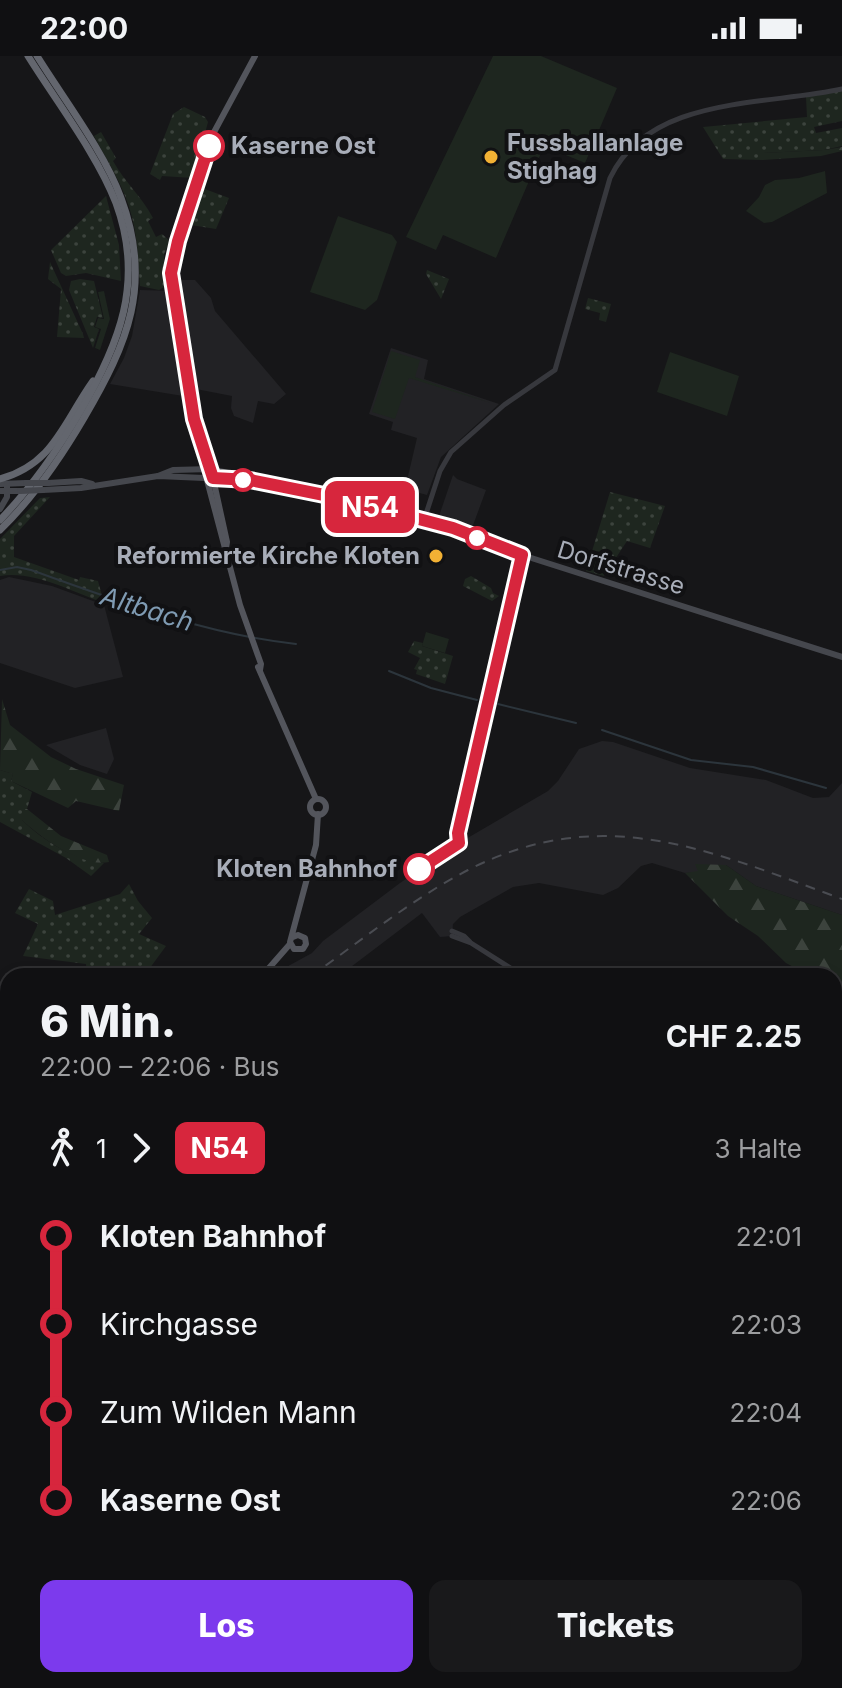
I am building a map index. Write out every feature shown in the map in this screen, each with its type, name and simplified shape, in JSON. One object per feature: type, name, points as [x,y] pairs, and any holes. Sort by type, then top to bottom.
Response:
[{"type":"highway","points":[[28,56],[109,189],[123,228],[132,282]]},
{"type":"highway","points":[[0,530],[48,475],[87,414],[120,352],[132,282],[132,238],[120,195],[110,173],[37,56]]},
{"type":"highway","points":[[0,520],[52,457],[114,349],[130,298]]},
{"type":"highway","points":[[3,486],[45,455],[114,349]]},
{"type":"main road","points":[[255,56],[213,134],[172,263],[172,280],[194,431],[208,469],[222,543],[226,548],[249,636],[260,670],[316,799],[324,801],[326,807],[323,813],[318,814],[316,845],[298,915],[296,950]]},
{"type":"main road","points":[[3,486],[26,483],[81,488],[158,476],[173,470],[208,469]]},
{"type":"main road","name":"Dorfstrasse","points":[[208,469],[424,520],[522,555],[842,657]]},
{"type":"main road","name":"Dorfstrasse","points":[[158,476],[250,480]]},
{"type":"main road","points":[[210,478],[217,493],[226,548]]},
{"type":"main road","points":[[217,493],[226,480]]},
{"type":"main road","points":[[3,486],[20,491],[46,486]]},
{"type":"main road","points":[[0,509],[5,501],[3,486]]},
{"type":"main road","points":[[279,959],[306,946],[306,940],[295,938]]},
{"type":"main road","points":[[270,968],[295,938]]},
{"type":"street","points":[[424,520],[440,471],[451,452],[499,408],[555,370],[610,178],[629,148],[692,114],[842,89]]},
{"type":"street","points":[[452,934],[510,968]]},
{"type":"shaded area","points":[[172,280],[195,280],[211,298],[215,311],[286,394],[274,404],[258,401],[253,423],[234,416],[232,396],[196,389],[183,396],[110,384],[132,336],[140,290],[173,291]]},
{"type":"shaded area","points":[[391,348],[428,360],[424,379],[499,404],[441,457],[427,495],[405,489],[417,438],[391,430],[393,422],[369,414]]},
{"type":"shaded area","points":[[453,475],[486,490],[472,528],[439,516]]},
{"type":"shaded area","points":[[9,577],[52,586],[104,605],[123,677],[75,688],[0,663],[0,580]]},
{"type":"shaded area","points":[[106,728],[114,759],[107,774],[80,765],[46,745]]},
{"type":"shaded area","points":[[602,741],[613,742],[690,768],[766,780],[813,798],[829,797],[842,783],[842,915],[756,886],[726,865],[696,865],[699,872],[685,873],[652,863],[641,866],[618,888],[603,895],[539,883],[513,887],[460,917],[453,924],[452,936],[440,937],[422,913],[350,968],[285,968],[312,953],[323,941],[400,883],[459,843],[548,791],[579,749]]},
{"type":"green space","name":"Fussballanlage Stighag","points":[[493,56],[541,56],[617,88],[585,163],[544,146],[496,258],[443,235],[436,250],[406,237]]},
{"type":"green space","points":[[842,90],[842,121],[814,127],[816,133],[842,128],[842,146],[763,153],[763,160],[723,159],[703,127],[807,117],[806,97]]},
{"type":"green space","points":[[184,107],[205,117],[208,122],[193,178],[162,176],[160,180],[150,174],[173,114]]},
{"type":"green space","points":[[101,132],[116,158],[113,161],[117,168],[153,218],[148,221],[156,237],[162,234],[170,241],[164,254],[164,287],[159,290],[140,286],[132,217],[121,185],[94,136]]},
{"type":"green space","points":[[842,147],[842,151],[821,156],[763,160],[763,153]]},
{"type":"green space","points":[[825,171],[827,193],[772,222],[764,223],[746,211],[765,185],[775,180]]},
{"type":"green space","points":[[202,188],[229,198],[216,229],[191,225]]},
{"type":"green space","points":[[106,196],[119,245],[121,281],[86,273],[66,276],[61,273],[51,250]]},
{"type":"green space","points":[[338,216],[392,235],[397,242],[377,300],[365,310],[310,292]]},
{"type":"green space","points":[[50,262],[84,338],[57,337],[61,289],[48,279]]},
{"type":"green space","points":[[427,270],[449,279],[441,299],[426,274]]},
{"type":"green space","points":[[71,281],[94,281],[103,318],[97,317],[94,327],[99,329],[93,348],[69,290]]},
{"type":"green space","points":[[104,291],[110,319],[100,350],[95,348],[101,329],[95,327],[98,318],[104,319],[98,292]]},
{"type":"green space","points":[[588,298],[611,304],[606,322],[599,320],[600,313],[585,309]]},
{"type":"green space","points":[[391,351],[420,360],[415,377],[491,403],[409,378],[395,419],[372,412]]},
{"type":"green space","points":[[670,352],[739,376],[727,416],[657,392]]},
{"type":"green space","points":[[610,492],[665,506],[650,548],[627,541],[604,576],[586,571]]},
{"type":"green space","points":[[50,497],[14,536],[14,557],[79,580],[80,577],[98,581],[104,603],[39,579],[0,576],[0,539],[40,498]]},
{"type":"green space","points":[[471,576],[499,596],[492,601],[463,586],[465,579]]},
{"type":"green space","points":[[426,632],[449,639],[445,653],[422,646]]},
{"type":"green space","points":[[414,641],[453,656],[445,684],[416,674],[417,670],[414,669],[420,658],[408,652]]},
{"type":"green space","points":[[2,699],[10,725],[51,757],[124,785],[119,811],[76,801],[68,808],[11,781],[13,774],[0,770]]},
{"type":"green space","points":[[0,770],[13,774],[11,781],[32,792],[27,809],[23,809],[22,820],[30,828],[71,854],[104,863],[91,876],[66,858],[0,822]]},
{"type":"green space","points":[[22,809],[27,809],[61,836],[107,855],[109,862],[87,860],[51,843],[22,820]]},
{"type":"green space","points":[[695,864],[726,865],[756,886],[842,915],[842,968],[796,968],[786,963],[758,936],[728,916],[685,873],[698,871]]},
{"type":"green space","points":[[129,884],[152,918],[139,934],[166,946],[150,968],[86,968],[86,964],[23,956],[38,924],[15,913],[29,889],[53,901],[55,915],[120,894]]},
{"type":"waterway","name":"Altbach","points":[[0,570],[17,567],[31,570],[195,624],[228,633],[296,644]]},
{"type":"waterway","name":"Altbach","points":[[389,671],[431,688],[477,700]]},
{"type":"waterway","name":"Altbach","points":[[498,704],[576,723]]},
{"type":"waterway","name":"Altbach","points":[[602,730],[691,760],[753,767],[826,788]]},
{"type":"railway","points":[[322,968],[447,881],[517,849],[565,839],[611,836],[656,841],[747,865],[842,899]]},
{"type":"bus line","name":"N54","points":[[209,146],[178,241],[171,273],[194,419],[213,478],[250,480],[339,498],[453,528],[522,555],[458,833],[459,843],[419,869]]},
{"type":"place","name":"Kaserne Ost","points":[[209,146]]},
{"type":"place","name":"Fussballanlage Stighag","points":[[491,157]]},
{"type":"place","name":"Reformierte Kirche Kloten","points":[[436,556]]},
{"type":"place","name":"Kloten Bahnhof","points":[[419,869]]}]
